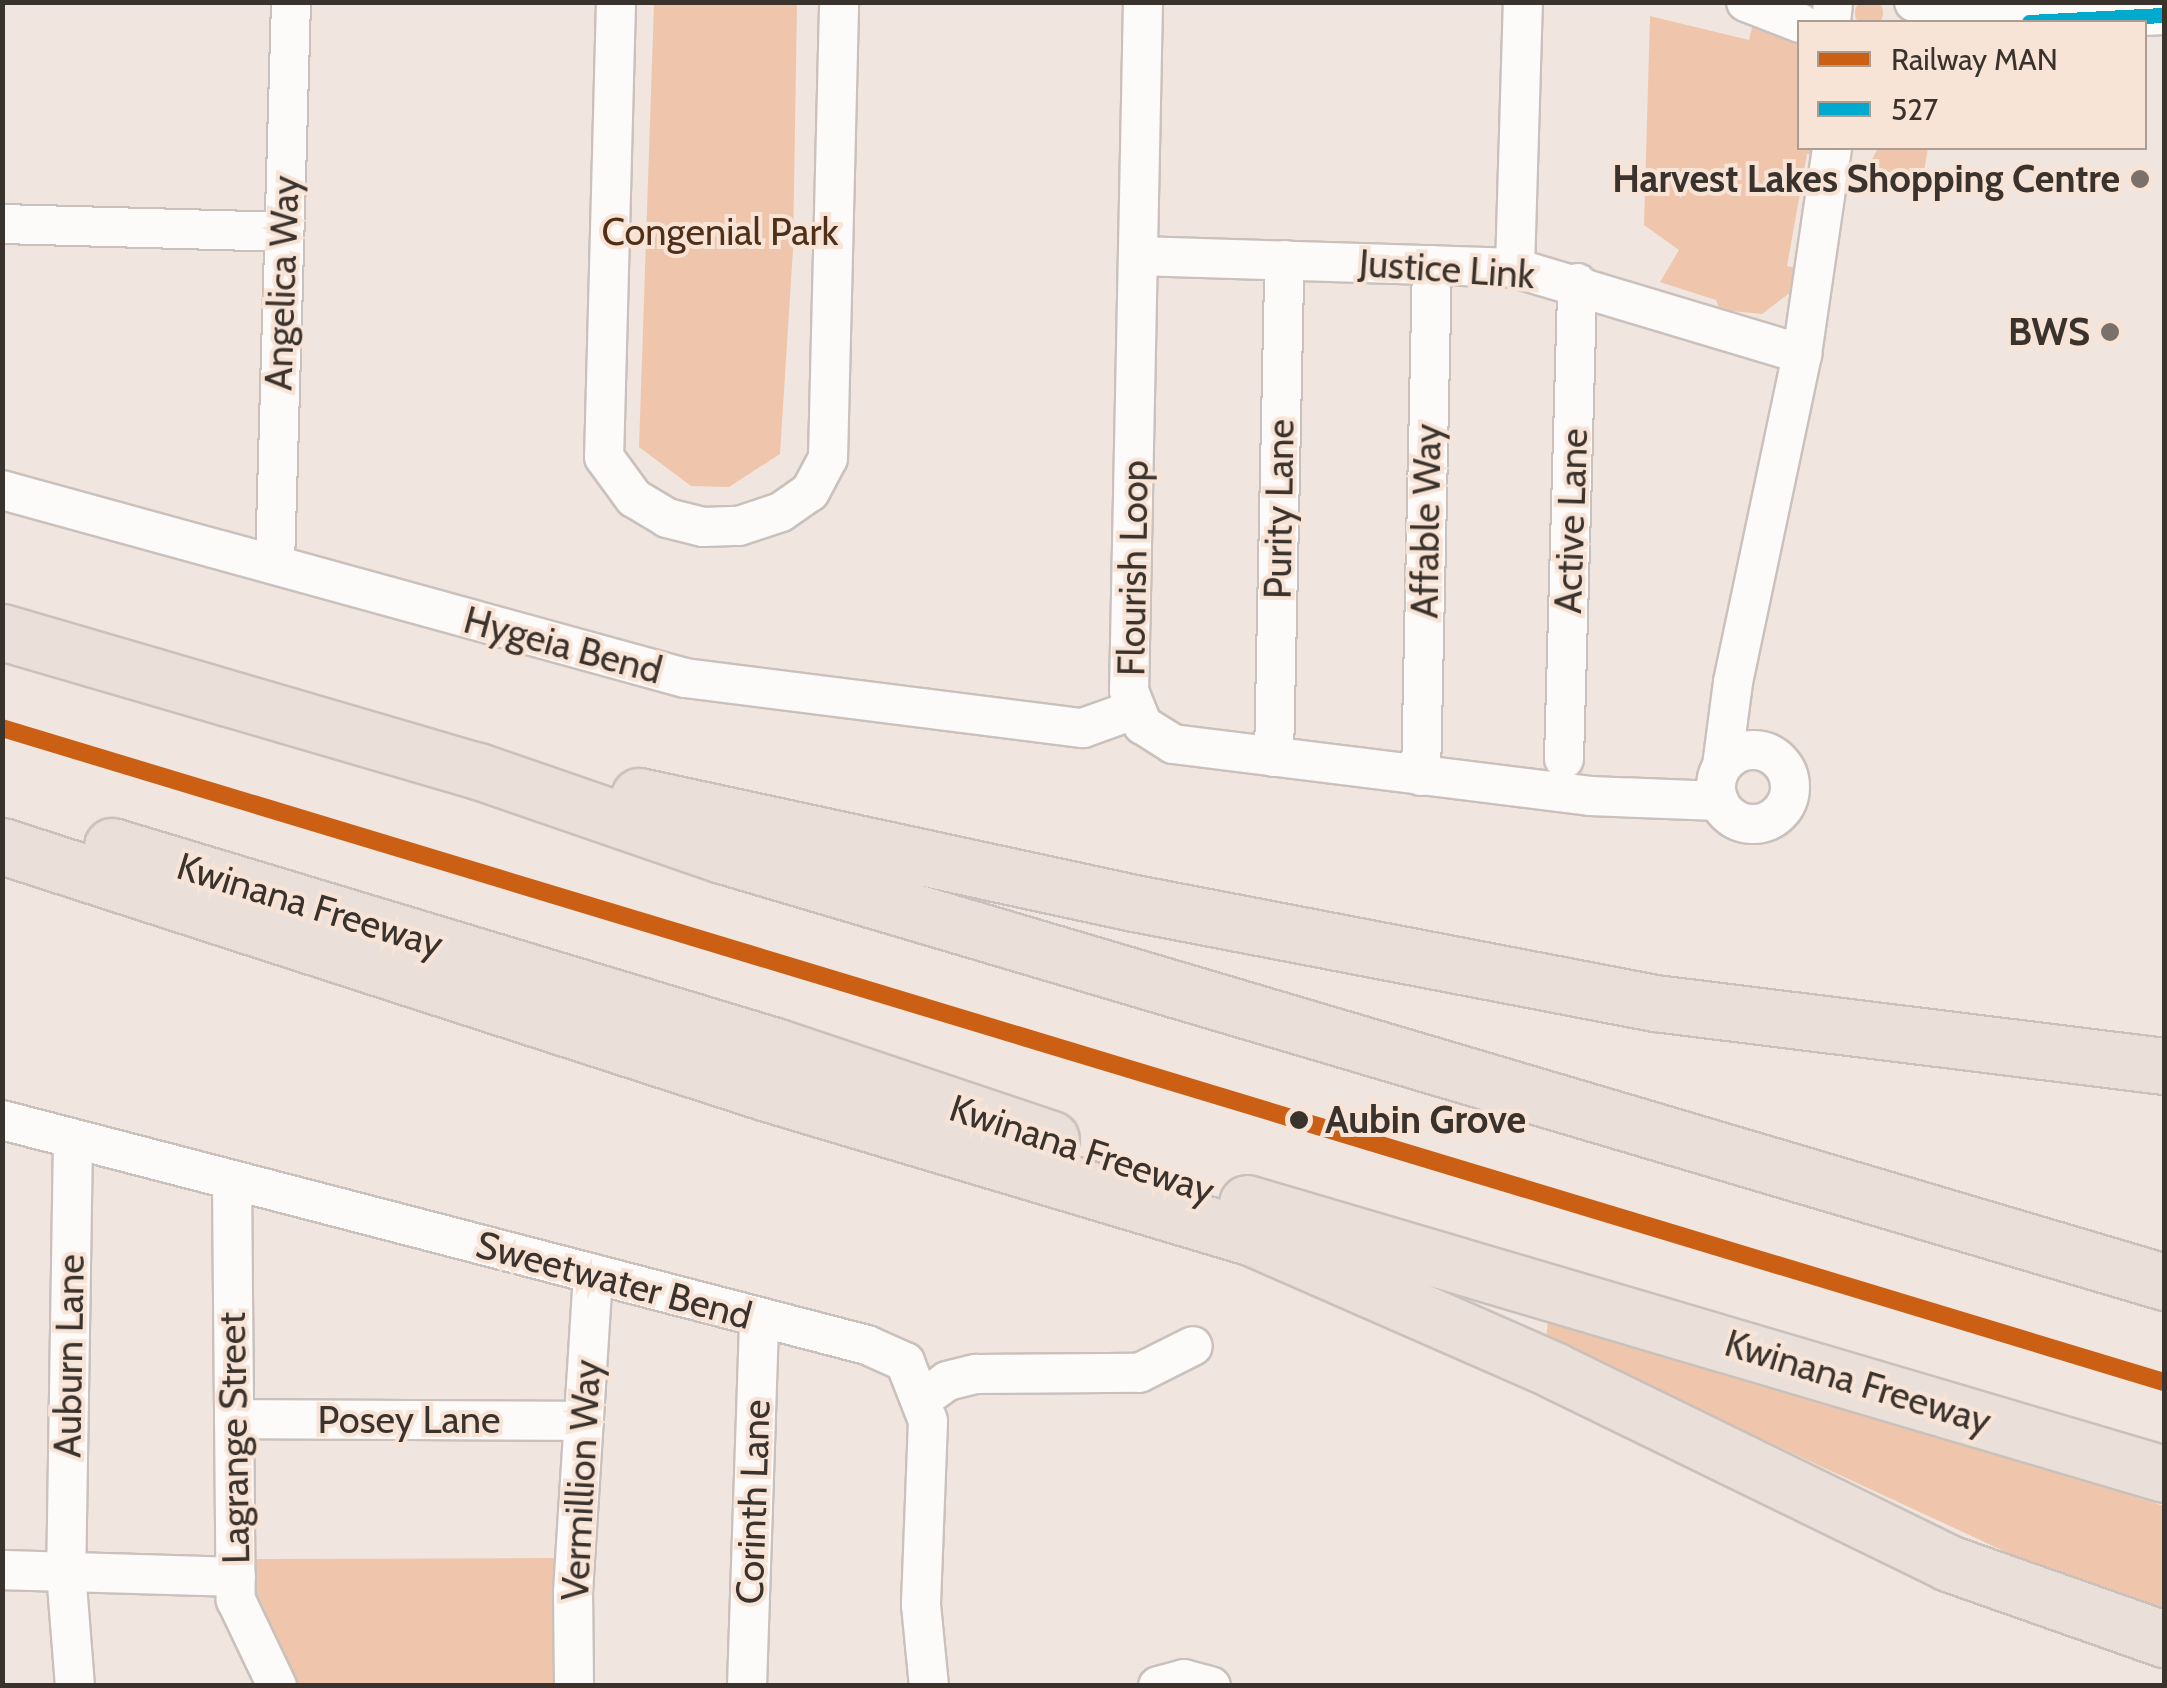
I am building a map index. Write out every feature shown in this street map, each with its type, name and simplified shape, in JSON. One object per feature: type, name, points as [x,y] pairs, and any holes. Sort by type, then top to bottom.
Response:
[{"type":"highway","points":[[2,632],[478,770],[722,854],[2164,1282]]},
{"type":"highway","points":[[478,770],[527,773],[1134,904],[1655,1003],[2152,1062]]},
{"type":"highway","name":"Kwinana Freeway","points":[[2,815],[756,1040],[1214,1194],[2164,1474]]},
{"type":"highway","points":[[2,846],[767,1092],[1253,1238],[1553,1370],[1948,1562],[2164,1639]]},
{"type":"street","name":"Angelica Way","points":[[275,564],[291,2]]},
{"type":"street","points":[[616,2],[604,456],[634,498],[667,518],[703,528],[739,526],[781,512],[810,492],[828,458],[840,2]]},
{"type":"street","name":"Flourish Loop","points":[[1143,2],[1133,710],[1154,738],[1173,744],[1421,776],[1656,803],[1720,783]]},
{"type":"street","points":[[1515,268],[1523,2]]},
{"type":"street","points":[[1746,2],[1797,22]]},
{"type":"street","points":[[1911,2],[2028,2]]},
{"type":"street","points":[[2068,20],[2164,15]]},
{"type":"street","points":[[1743,655],[1753,719],[1770,753],[1790,779],[1782,810],[1766,822],[1745,823],[1720,783],[1743,655],[1802,354],[1834,155]]},
{"type":"street","points":[[2,224],[284,232]]},
{"type":"street","name":"Justice Link","points":[[1140,256],[1515,268],[1577,283],[1802,354]]},
{"type":"street","name":"Purity Lane","points":[[1274,757],[1284,260]]},
{"type":"street","name":"Affable Way","points":[[1421,776],[1432,265]]},
{"type":"street","name":"Active Lane","points":[[1564,759],[1577,283]]},
{"type":"street","name":"Hygeia Bend","points":[[2,490],[685,678],[1083,728],[1133,710]]},
{"type":"street","points":[[1720,783],[1738,752],[1770,753]]},
{"type":"street","name":"Sweetwater Bend","points":[[2,1120],[759,1318],[905,1362],[924,1398]]},
{"type":"street","name":"Auburn Lane","points":[[73,1139],[66,1572],[76,1686]]},
{"type":"street","name":"Lagrange Street","points":[[232,1180],[236,1600],[276,1686]]},
{"type":"street","name":"Vermillion Way","points":[[574,1686],[593,1274]]},
{"type":"street","name":"Corinth Lane","points":[[746,1686],[759,1318]]},
{"type":"street","points":[[929,1686],[920,1605],[924,1398],[947,1381],[976,1374],[1140,1372],[1193,1346]]},
{"type":"street","name":"Posey Lane","points":[[234,1419],[584,1422]]},
{"type":"street","points":[[2,1570],[236,1578]]},
{"type":"street","points":[[1158,1686],[1184,1679],[1211,1686]]},
{"type":"green space","points":[[1863,0],[1875,0],[1882,7],[1881,20],[1856,19],[1856,7]]},
{"type":"green space","name":"Congenial Park","points":[[654,4],[797,5],[793,249],[780,454],[729,487],[691,486],[639,447]]},
{"type":"green space","points":[[1650,16],[1749,40],[1754,19],[1797,33],[1797,150],[1819,150],[1818,154],[1807,154],[1787,266],[1797,268],[1791,292],[1762,314],[1720,310],[1716,300],[1660,282],[1679,250],[1644,225]]},
{"type":"green space","points":[[1877,150],[1928,150],[1923,177],[1867,169]]},
{"type":"green space","points":[[1549,1311],[2164,1506],[2164,1609],[2019,1558],[1546,1339]]},
{"type":"green space","points":[[558,1558],[561,1685],[286,1685],[252,1612],[250,1559]]},
{"type":"rail line","name":"MAN","points":[[2,728],[2164,1382]]},
{"type":"transit line","name":"527","points":[[2068,20],[2164,15]]},
{"type":"place","name":"Harvest Lakes Shopping Centre","points":[[2140,179]]},
{"type":"place","name":"BWS","points":[[2110,332]]},
{"type":"place","name":"Aubin Grove","points":[[1299,1120]]}]
